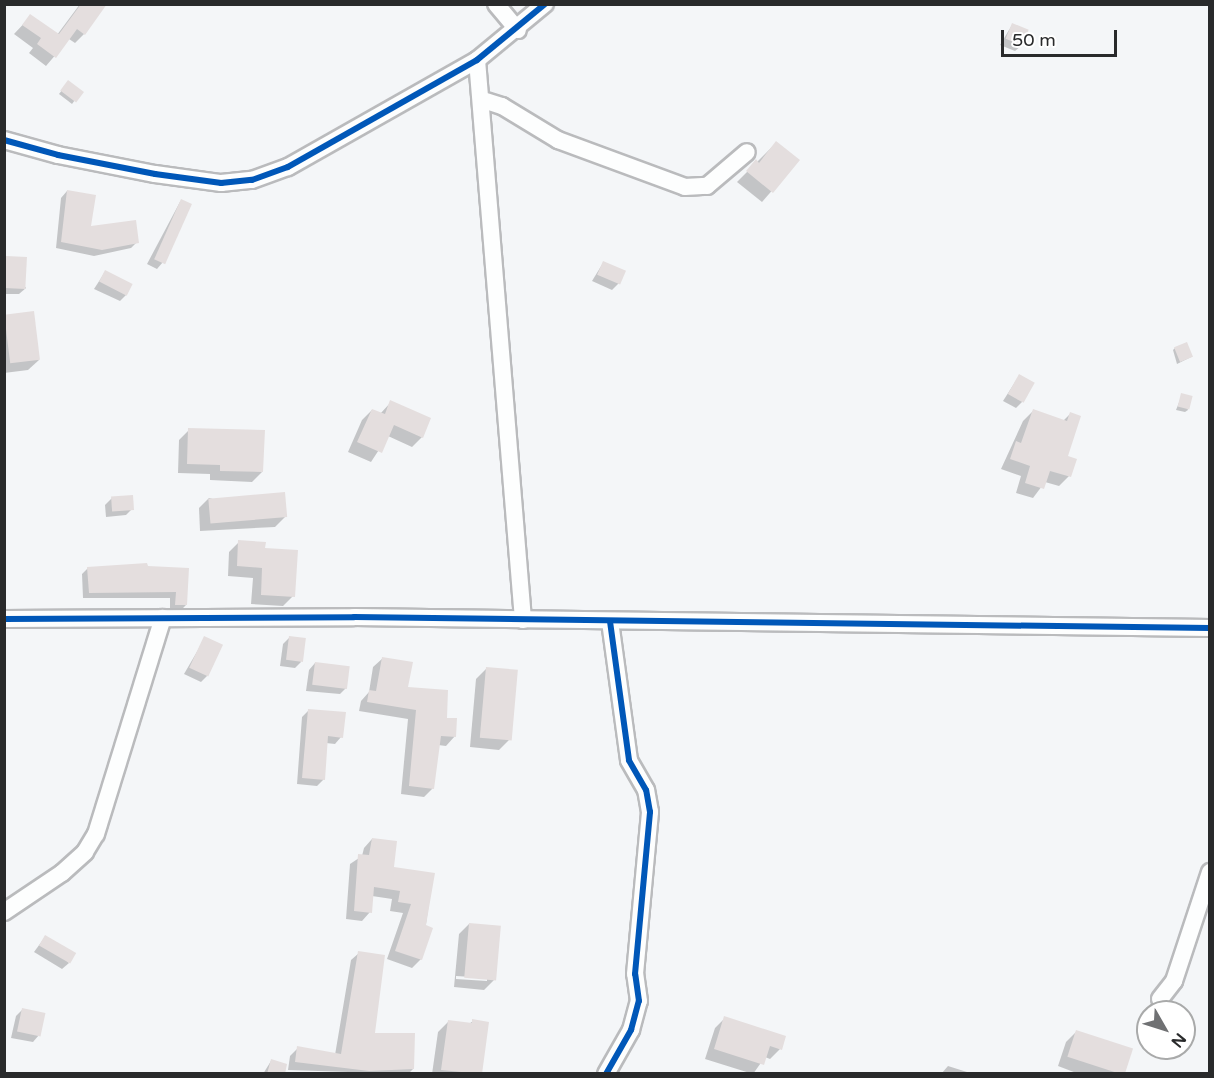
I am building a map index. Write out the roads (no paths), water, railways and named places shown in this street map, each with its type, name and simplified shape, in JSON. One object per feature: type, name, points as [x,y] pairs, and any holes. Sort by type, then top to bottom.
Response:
[{"type":"street","points":[[496,4],[518,30]]},
{"type":"street","points":[[4,140],[58,156],[155,174],[221,183],[252,180],[288,167],[477,60],[518,30],[545,4]]},
{"type":"street","points":[[477,60],[483,100],[524,620]]},
{"type":"street","points":[[483,100],[501,106],[558,140],[685,187],[707,186],[747,152]]},
{"type":"street","points":[[4,912],[62,873],[85,852],[96,834],[164,618]]},
{"type":"street","points":[[4,619],[524,620],[1209,628]]},
{"type":"street","points":[[606,1074],[632,1030],[639,1001],[635,974],[650,812],[646,790],[629,760],[610,621]]},
{"type":"street","points":[[1160,999],[1174,981],[1209,872]]}]
